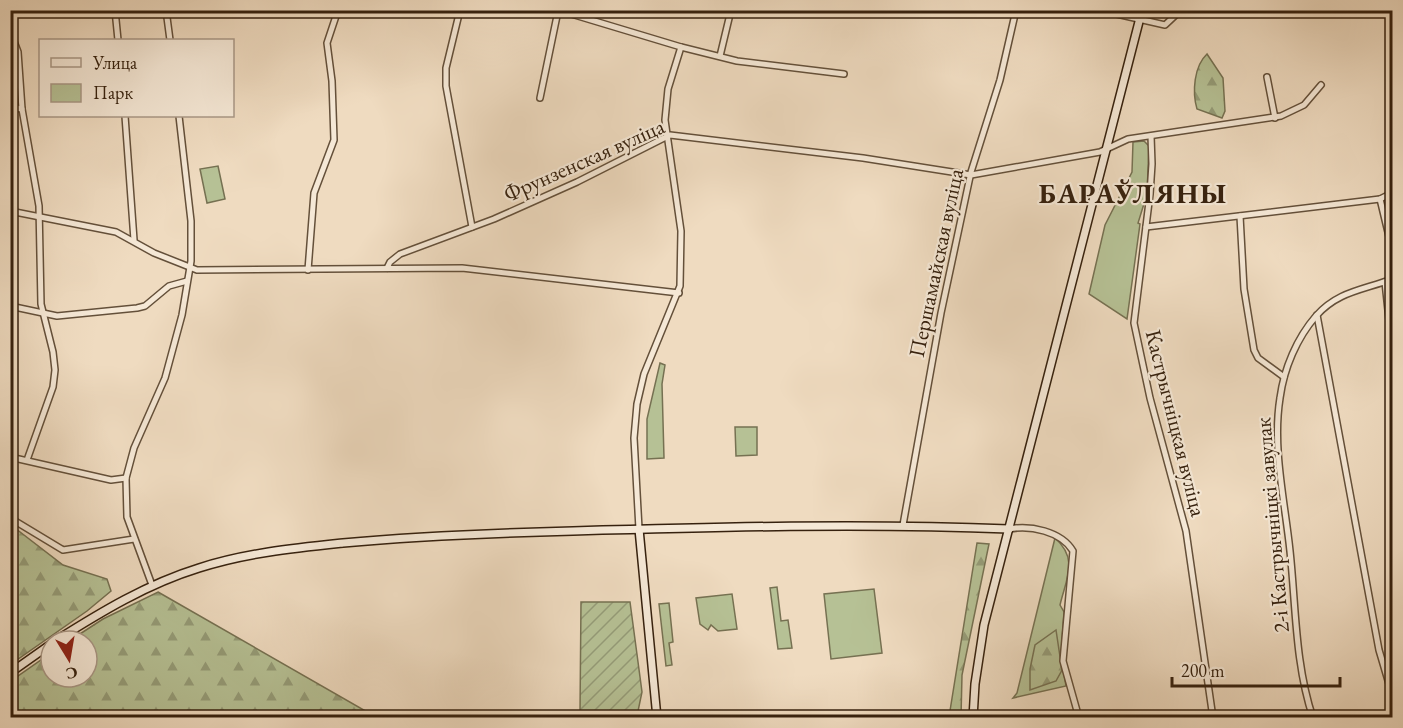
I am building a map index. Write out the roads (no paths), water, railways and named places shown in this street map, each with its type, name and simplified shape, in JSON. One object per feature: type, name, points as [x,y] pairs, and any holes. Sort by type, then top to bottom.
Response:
[{"type":"main road","points":[[974,717],[980,641],[1142,10]]},
{"type":"main road","points":[[75,629],[152,585],[199,568],[234,559],[308,547],[442,535],[639,529],[903,525],[1009,529]]},
{"type":"main road","points":[[639,529],[657,717]]},
{"type":"main road","points":[[10,673],[39,652]]},
{"type":"street","points":[[115,10],[118,39]]},
{"type":"street","points":[[166,10],[170,39]]},
{"type":"street","points":[[308,270],[314,193],[334,140],[332,81],[327,43],[338,10]]},
{"type":"street","points":[[460,10],[446,68],[446,86],[472,227]]},
{"type":"street","points":[[720,56],[731,10]]},
{"type":"street","name":"Першамайская вуліца","points":[[903,525],[939,320],[971,175],[1000,80],[1017,10]]},
{"type":"street","points":[[1099,10],[1139,21],[1165,25],[1180,11]]},
{"type":"street","points":[[540,98],[558,11],[720,56],[758,64],[844,74]]},
{"type":"street","points":[[10,31],[19,60],[22,109],[39,206],[38,265],[43,314],[53,352],[54,378],[27,460]]},
{"type":"street","points":[[639,529],[634,438],[637,404],[644,374],[679,293],[681,231],[665,120],[668,89],[681,47]]},
{"type":"street","points":[[1267,77],[1275,118]]},
{"type":"street","name":"Фрунзенская вуліца","points":[[387,268],[390,262],[400,254],[472,227],[585,178],[667,136],[694,137],[832,154],[971,175],[1100,152],[1107,147],[1151,136],[1275,118],[1297,110],[1321,86]]},
{"type":"street","points":[[10,107],[22,109]]},
{"type":"street","points":[[125,117],[134,240]]},
{"type":"street","points":[[152,585],[128,517],[126,478],[134,448],[165,378],[178,332],[189,268],[191,221],[179,117]]},
{"type":"street","name":"Кастрычніцкая вуліца","points":[[1151,136],[1152,164],[1134,323],[1150,398],[1186,531],[1213,717]]},
{"type":"street","points":[[1146,227],[1380,199],[1392,193]]},
{"type":"street","points":[[1380,199],[1392,249]]},
{"type":"street","points":[[10,211],[116,232],[154,253],[181,262],[189,268],[308,270],[462,268],[679,293]]},
{"type":"street","points":[[1240,216],[1244,289],[1254,350],[1258,358],[1284,377]]},
{"type":"street","name":"2-і Кастрычніцкі завулак","points":[[1313,717],[1300,671],[1280,463],[1278,415],[1284,377],[1295,349],[1317,315],[1338,297],[1392,279]]},
{"type":"street","points":[[10,306],[57,316],[145,306],[169,286],[187,281]]},
{"type":"street","points":[[1384,282],[1392,348]]},
{"type":"street","points":[[1317,315],[1379,650],[1392,694]]},
{"type":"street","points":[[10,457],[111,480],[126,478]]},
{"type":"street","points":[[10,518],[63,550],[134,539]]},
{"type":"street","points":[[1009,529],[1022,527],[1059,537],[1073,551],[1064,661],[1079,717]]},
{"type":"district","name":"БАРАЎЛЯНЫ","points":[[1133,193]]}]
